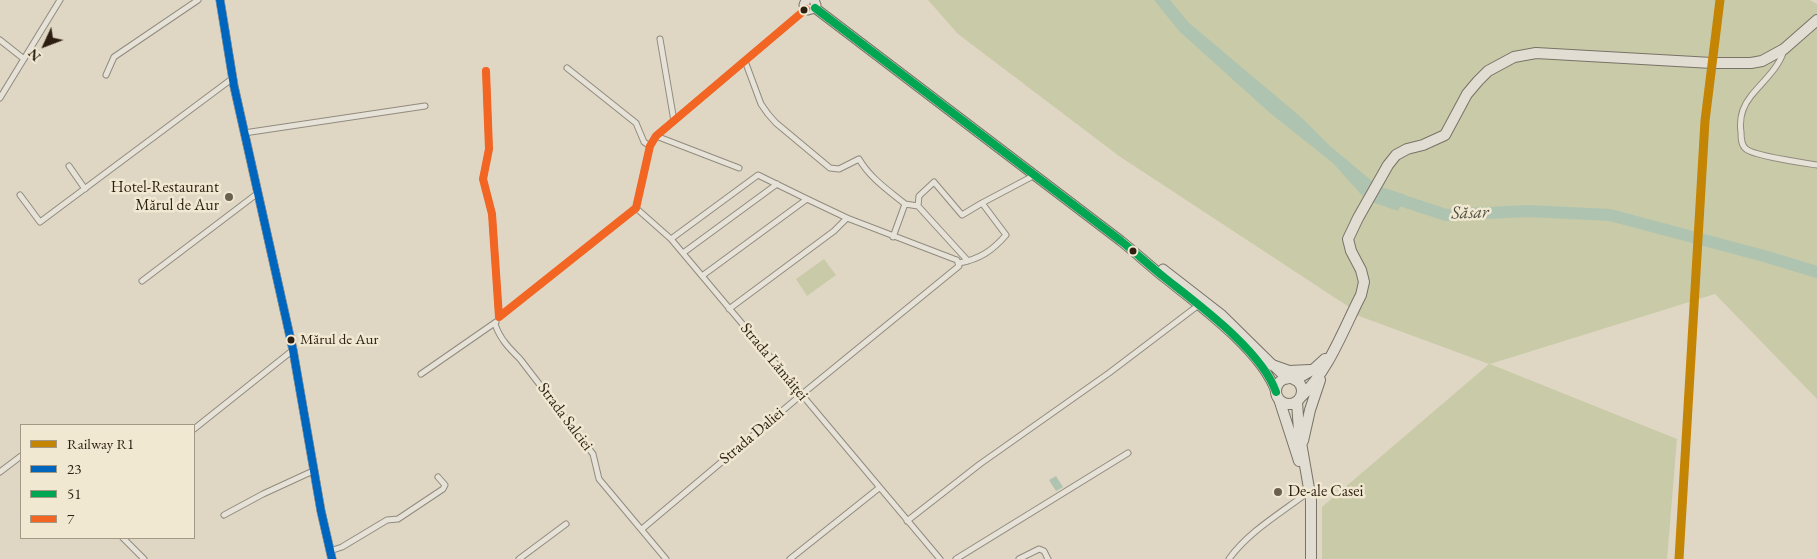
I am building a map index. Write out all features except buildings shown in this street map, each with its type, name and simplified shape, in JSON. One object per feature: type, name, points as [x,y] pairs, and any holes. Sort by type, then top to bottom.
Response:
[{"type":"highway","points":[[1278,396],[1289,404],[1299,400],[1310,388],[1318,370],[1332,351],[1361,295],[1364,282],[1348,239],[1382,175],[1396,155],[1407,148],[1423,145],[1446,135],[1467,94],[1494,67],[1514,57],[1536,53],[1736,64],[1762,61],[1784,49],[1817,20]]},
{"type":"highway","points":[[1272,365],[1289,371],[1318,370]]},
{"type":"highway","points":[[1311,514],[1296,449],[1278,396],[1280,382],[1318,370]]},
{"type":"highway","points":[[1302,444],[1318,370]]},
{"type":"highway","points":[[1291,379],[1299,383],[1302,389],[1299,400],[1299,431],[1311,500],[1311,559]]},
{"type":"main road","points":[[808,3],[1121,241],[1164,278],[1200,304],[1265,370],[1278,396]]},
{"type":"main road","points":[[1121,241],[1154,262],[1210,305],[1272,365],[1291,379]]},
{"type":"street","points":[[0,98],[60,0]]},
{"type":"street","points":[[106,75],[114,57],[198,0]]},
{"type":"street","points":[[220,0],[244,132],[293,350],[331,555],[387,520],[398,519],[444,489],[445,485],[438,477]]},
{"type":"street","points":[[421,374],[495,324],[499,317],[636,208],[650,146],[656,136],[808,3]]},
{"type":"street","points":[[660,38],[674,121]]},
{"type":"street","points":[[0,40],[24,59]]},
{"type":"street","points":[[1784,49],[1781,60],[1750,98],[1742,114],[1740,126],[1742,144],[1748,151],[1817,165]]},
{"type":"street","points":[[745,60],[761,104],[776,123],[830,168],[839,169],[859,159],[865,170],[874,179],[905,204],[918,206],[968,261]]},
{"type":"street","points":[[568,68],[636,124],[644,142],[650,146]]},
{"type":"street","points":[[486,72],[489,149],[483,179],[492,214],[499,317]]},
{"type":"street","points":[[20,195],[40,222],[233,78]]},
{"type":"street","points":[[244,132],[424,106]]},
{"type":"street","points":[[656,136],[739,168]]},
{"type":"street","points":[[69,166],[86,189]]},
{"type":"street","points":[[671,239],[758,175],[847,218],[954,259],[958,266],[975,260],[997,245],[1006,235],[982,202]]},
{"type":"street","points":[[918,206],[919,196],[934,182],[962,216],[982,202],[1035,175]]},
{"type":"street","points":[[683,253],[777,184]]},
{"type":"street","points":[[142,281],[258,193]]},
{"type":"street","points":[[702,276],[807,199]]},
{"type":"street","points":[[893,237],[905,204]]},
{"type":"street","name":"Strada Lămâiței","points":[[636,208],[671,239],[940,559]]},
{"type":"street","points":[[729,309],[834,231],[847,218]]},
{"type":"street","name":"Strada Daliei","points":[[642,529],[958,266]]},
{"type":"street","points":[[907,521],[980,464],[1109,373],[1200,304]]},
{"type":"street","name":"Strada Salciei","points":[[495,324],[501,339],[507,347],[520,359],[593,454],[596,470],[605,487],[666,559]]},
{"type":"street","points":[[195,428],[293,350]]},
{"type":"street","points":[[956,559],[1128,453]]},
{"type":"street","points":[[0,472],[20,457]]},
{"type":"street","points":[[224,515],[263,494],[314,471]]},
{"type":"street","points":[[790,559],[879,488]]},
{"type":"street","points":[[1229,559],[1259,529],[1306,493]]},
{"type":"street","points":[[519,559],[566,524]]},
{"type":"street","points":[[124,539],[144,559]]},
{"type":"street","points":[[1019,559],[1039,549],[1044,551],[1048,559]]},
{"type":"shaded area","points":[[928,0],[1810,0],[1817,4],[1817,399],[1715,294],[1490,364],[1677,439],[1667,559],[1322,559],[1322,507],[1489,364],[1351,313],[1349,307],[1119,156],[958,34]]},
{"type":"shaded area","points":[[1154,0],[1170,0],[1188,22],[1302,118],[1330,146],[1378,186],[1406,195],[1398,211],[1366,200],[1333,163],[1270,113],[1179,31]]},
{"type":"shaded area","points":[[824,259],[836,275],[807,296],[796,279]]},
{"type":"shaded area","points":[[1056,476],[1063,487],[1056,491],[1049,480]]},
{"type":"waterway","name":"Săsar","points":[[1388,196],[1446,215],[1528,211],[1610,215],[1817,272]]},
{"type":"rail line","name":"R1","points":[[1679,559],[1705,121],[1720,0]]},
{"type":"transit line","name":"23","points":[[220,0],[234,86],[293,350],[321,511],[332,559]]},
{"type":"transit line","name":"51","points":[[815,8],[1121,241],[1211,315],[1244,345],[1258,361],[1269,376],[1276,392]]},
{"type":"transit line","name":"7","points":[[486,71],[489,149],[483,179],[492,214],[499,317],[636,208],[650,146],[656,136],[806,9]]},
{"type":"place","name":"Hotel-Restaurant Mărul de Aur","points":[[229,197]]},
{"type":"place","name":"Mărul de Aur","points":[[291,340]]},
{"type":"place","name":"De-ale Casei","points":[[1278,492]]}]
